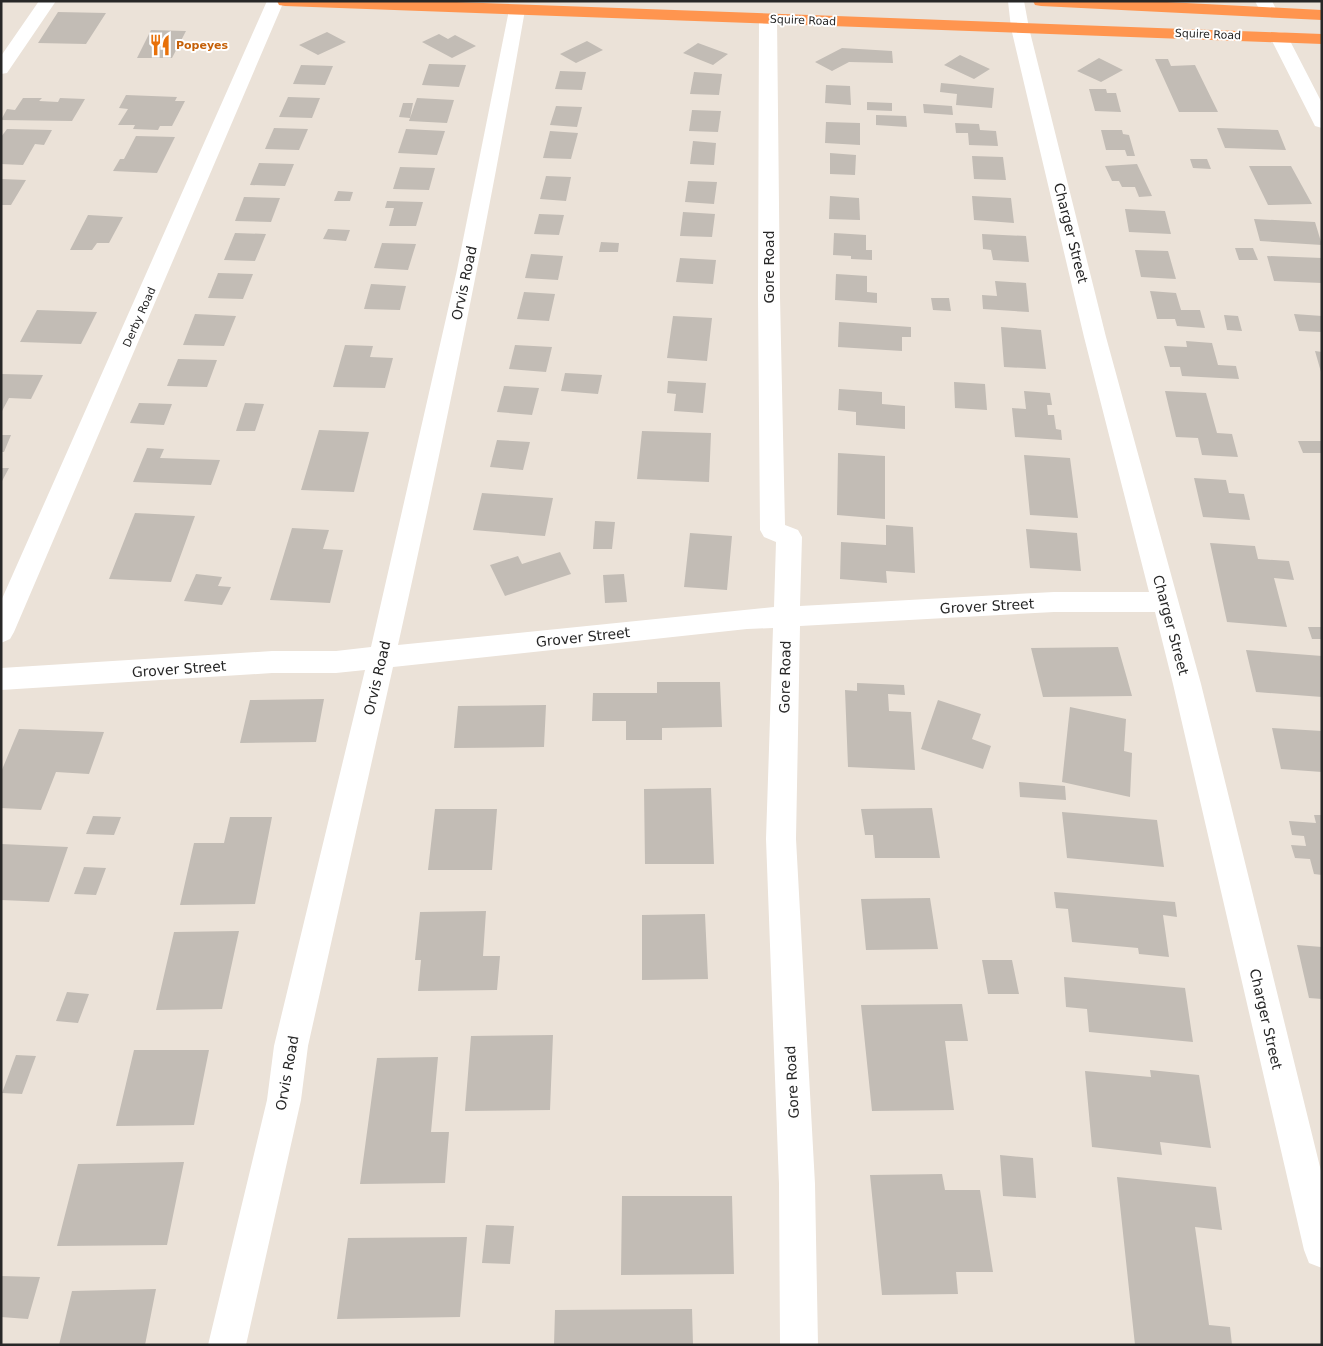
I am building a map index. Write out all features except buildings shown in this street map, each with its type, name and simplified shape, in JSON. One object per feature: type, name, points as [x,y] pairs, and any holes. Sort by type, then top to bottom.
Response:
[{"type":"highway","name":"Squire Road","points":[[285,1],[1322,39]]},
{"type":"highway","name":"Squire Road","points":[[1041,1],[1266,7],[1322,16]]},
{"type":"street","points":[[1,69],[10,43],[48,1]]},
{"type":"street","name":"Derby Road","points":[[1,632],[276,1]]},
{"type":"street","name":"Charger Street","points":[[1016,1],[1020,28],[1095,337],[1189,694],[1322,1250]]},
{"type":"street","name":"Orvis Road","points":[[227,1345],[284,1100],[291,1046],[382,657],[471,251],[517,10]]},
{"type":"street","name":"Gore Road","points":[[768,19],[769,297],[773,530],[789,537],[781,839],[797,1184],[799,1345]]},
{"type":"street","points":[[1279,37],[1322,122]]},
{"type":"street","name":"Grover Street","points":[[1,679],[272,662],[336,662],[787,617],[1054,602],[1165,602]]},
{"type":"place","name":"Popeyes","points":[[160,45]]}]
